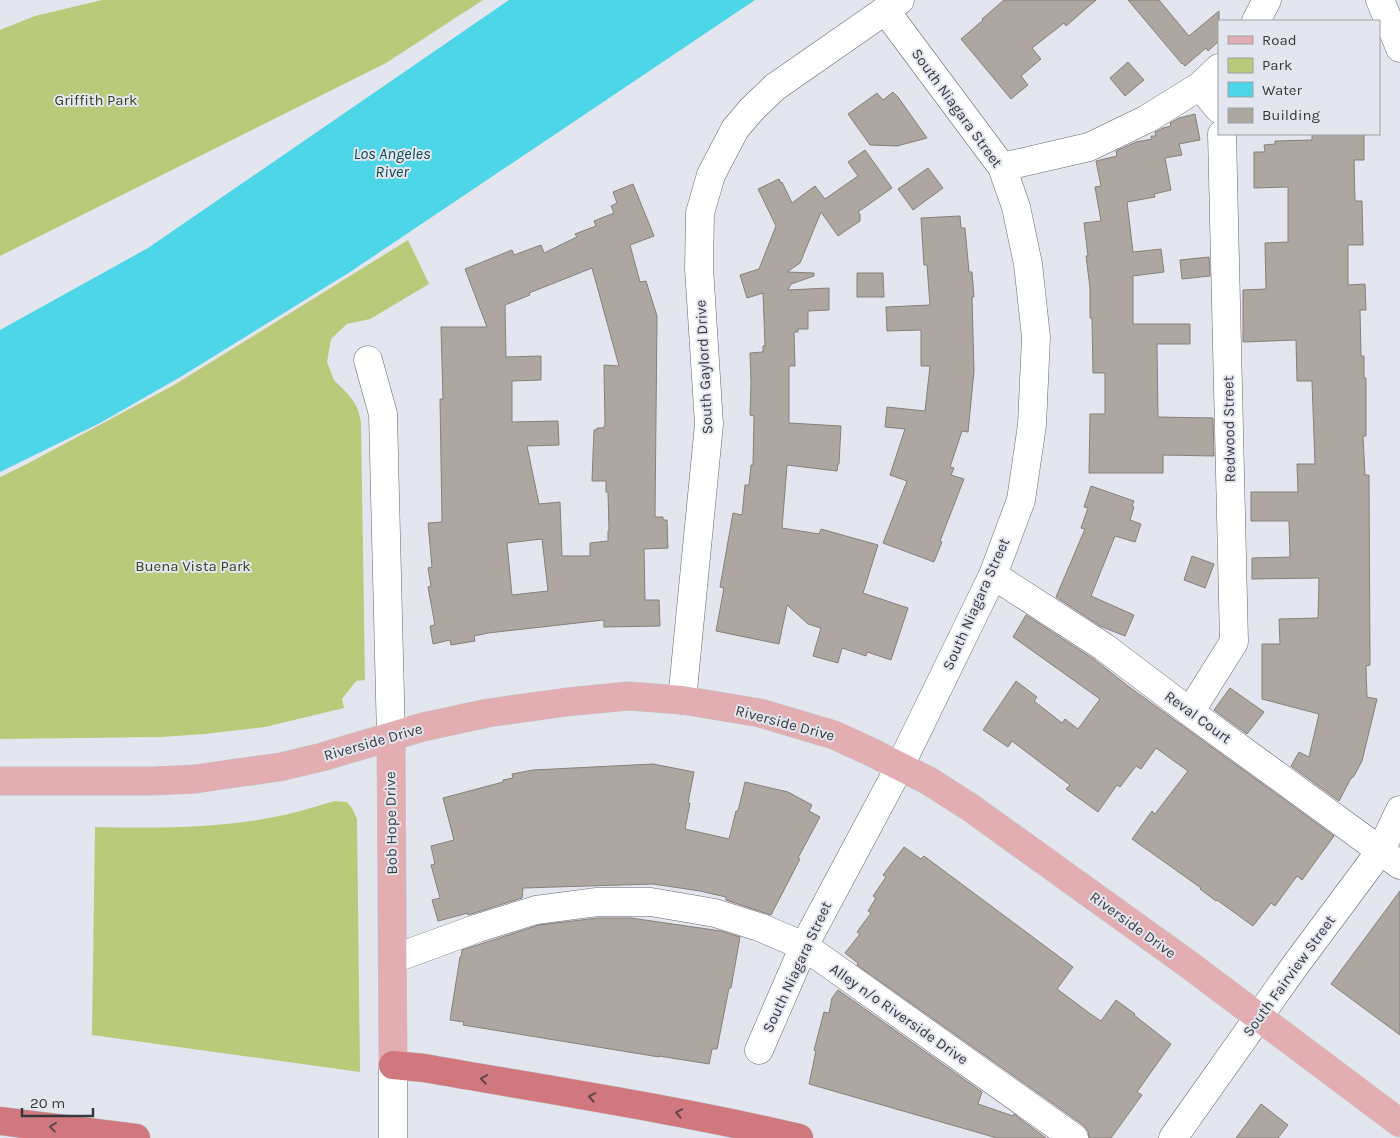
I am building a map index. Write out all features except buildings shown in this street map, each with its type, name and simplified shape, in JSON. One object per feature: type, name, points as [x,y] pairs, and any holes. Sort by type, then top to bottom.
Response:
[{"type":"highway","points":[[393,1065],[424,1068],[640,1105],[753,1127],[798,1138]]},
{"type":"highway","points":[[0,1121],[136,1138]]},
{"type":"main road","name":"Riverside Drive","points":[[0,781],[154,781],[196,779],[280,767],[391,738],[423,727],[488,713],[628,696],[682,700],[760,713],[834,735],[929,781],[971,808],[1259,1017],[1400,1123]]},
{"type":"main road","name":"Bob Hope Drive","points":[[391,738],[393,1065]]},
{"type":"street","points":[[1257,20],[1267,0]]},
{"type":"street","points":[[1380,0],[1400,48]]},
{"type":"street","name":"South Gaylord Drive","points":[[682,700],[709,424],[699,268],[700,212],[711,175],[735,129],[752,109],[776,87],[892,5]]},
{"type":"street","name":"South Niagara Street","points":[[759,1050],[804,946],[900,766],[992,575],[1021,500],[1032,425],[1036,337],[1028,264],[1016,207],[1002,168],[892,5]]},
{"type":"street","points":[[1002,168],[1090,147],[1147,119],[1209,77],[1218,106]]},
{"type":"street","name":"Redwood Street","points":[[1190,712],[1234,642],[1222,135]]},
{"type":"street","name":"Bob Hope Drive","points":[[368,360],[383,414],[391,738]]},
{"type":"street","name":"Reval Court","points":[[992,575],[1104,647],[1390,858]]},
{"type":"street","name":"South Fairview Street","points":[[1173,1138],[1294,967],[1390,858],[1400,810]]},
{"type":"street","name":"Alley n/o Riverside Drive","points":[[393,960],[478,928],[536,910],[597,902],[651,902],[715,913],[759,927],[804,946],[1074,1138]]},
{"type":"street","name":"Bob Hope Drive","points":[[393,1065],[393,1138]]},
{"type":"green space","name":"Griffith Park","points":[[102,0],[483,0],[386,63],[0,256],[0,30],[35,16]]},
{"type":"green space","name":"Buena Vista Park","points":[[408,240],[429,284],[370,319],[347,324],[331,339],[327,362],[334,380],[354,402],[361,422],[365,680],[356,681],[342,699],[344,708],[265,727],[205,734],[160,737],[0,739],[0,477],[174,385]]},
{"type":"green space","points":[[335,801],[347,802],[357,819],[360,1072],[92,1035],[95,827],[158,828],[222,825],[273,817]]},
{"type":"water","name":"Los Angeles River","points":[[509,0],[755,0],[350,272],[182,376],[100,423],[0,472],[0,330],[148,248]]}]
